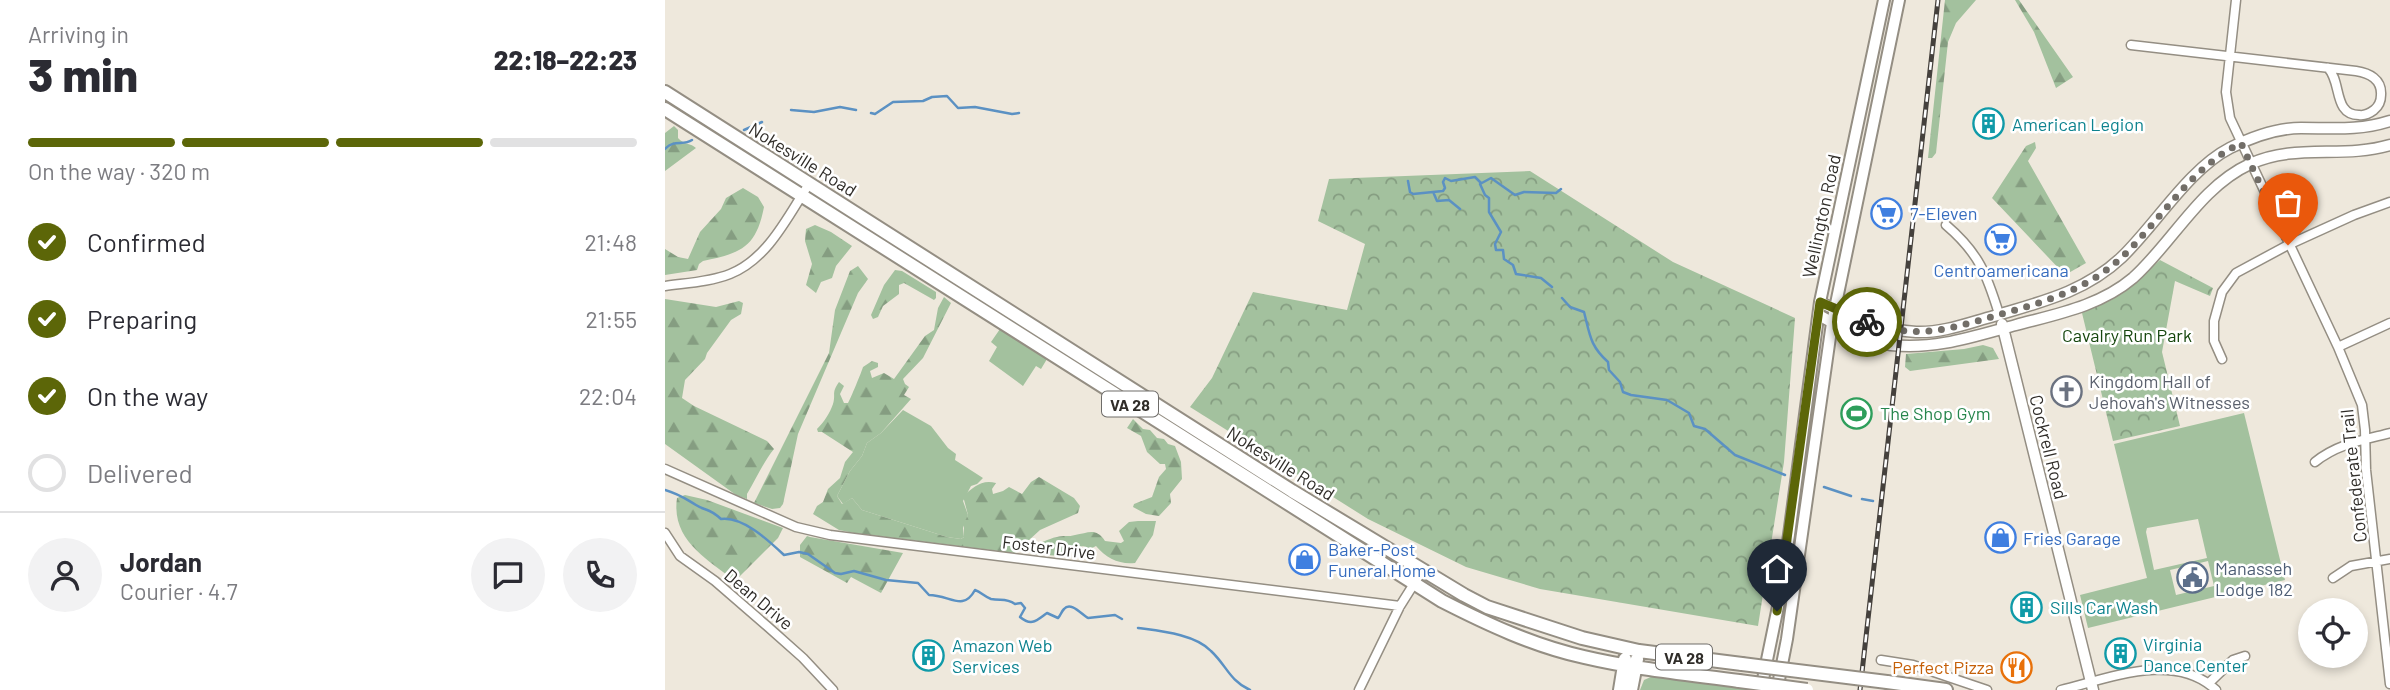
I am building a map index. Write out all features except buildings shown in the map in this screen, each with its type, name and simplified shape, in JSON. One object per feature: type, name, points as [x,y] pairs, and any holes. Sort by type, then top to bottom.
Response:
[{"type":"highway","name":"Nokesville Road","points":[[665,92],[805,190]]},
{"type":"highway","name":"Nokesville Road","points":[[665,109],[805,190],[1003,315],[1422,571],[1487,607],[1582,638],[1633,650],[1946,690]]},
{"type":"highway","name":"Nokesville Road","points":[[1003,315],[1413,585],[1459,610],[1534,642],[1581,657],[1807,690]]},
{"type":"highway","points":[[1620,690],[1633,650]]},
{"type":"highway","points":[[1630,666],[1631,690]]},
{"type":"main road","name":"Wellington Road","points":[[1761,690],[1782,587],[1820,302],[1884,0]]},
{"type":"main road","name":"Wellington Road","points":[[1777,690],[1787,639],[1832,323],[1899,0]]},
{"type":"street","name":"Confederate Trail","points":[[2235,0],[2227,105],[2241,143],[2338,347],[2362,405],[2365,470],[2390,684]]},
{"type":"street","points":[[2131,45],[2363,72],[2379,83],[2382,92],[2378,106],[2360,116],[2347,111],[2339,99],[2337,80],[2328,68]]},
{"type":"street","points":[[1820,302],[1877,325],[1915,332],[1942,330],[2059,298],[2096,277],[2122,257],[2203,167],[2226,150],[2283,130],[2351,130],[2390,121]]},
{"type":"street","points":[[1819,315],[1864,338],[1899,345],[1937,344],[2085,306],[2126,284],[2208,195],[2236,171],[2250,163],[2289,152],[2360,152],[2390,145]]},
{"type":"street","points":[[665,286],[721,277],[748,264],[768,246],[805,190]]},
{"type":"street","points":[[2222,359],[2216,348],[2214,334],[2217,306],[2229,281],[2245,266],[2354,215],[2390,202]]},
{"type":"street","name":"Cockrell Road","points":[[1946,225],[1967,244],[1975,256],[1999,314],[2092,686]]},
{"type":"street","points":[[2338,347],[2390,323]]},
{"type":"street","points":[[2315,462],[2335,449],[2390,433]]},
{"type":"street","name":"Foster Drive","points":[[665,469],[796,527],[830,535],[1401,606]]},
{"type":"street","name":"Dean Drive","points":[[665,533],[680,556],[715,581],[767,626],[833,690]]},
{"type":"street","points":[[2333,579],[2351,566],[2390,559]]},
{"type":"street","points":[[1359,690],[1401,606],[1422,571]]},
{"type":"street","points":[[2209,683],[2234,660],[2245,656]]},
{"type":"street","points":[[1881,660],[1913,665],[1987,690]]},
{"type":"street","points":[[2061,690],[2092,686],[2164,668],[2189,673],[2209,683],[2216,690]]},
{"type":"green space","points":[[1945,0],[1976,0],[1956,23],[1948,42],[1936,153],[1932,158],[1928,158]]},
{"type":"green space","points":[[2015,0],[2019,0],[2073,77],[2056,88],[2034,32]]},
{"type":"green space","points":[[674,126],[678,130],[678,138],[696,148],[665,171],[665,133]]},
{"type":"green space","points":[[2035,142],[2036,148],[2028,161],[2086,263],[2065,275],[1992,198],[2026,146]]},
{"type":"green space","points":[[1530,171],[1673,262],[1795,318],[1784,462],[1758,626],[1540,589],[1466,567],[1368,519],[1190,407],[1212,378],[1253,292],[1347,310],[1365,244],[1318,221],[1329,179]]},
{"type":"green space","points":[[743,188],[758,197],[764,207],[761,221],[751,240],[737,251],[703,261],[697,270],[665,275],[665,249],[678,257],[688,259],[700,232],[721,209],[726,198]]},
{"type":"green space","points":[[815,225],[852,246],[836,266],[832,278],[821,282],[816,293],[806,285],[812,264],[805,241],[806,229]]},
{"type":"green space","name":"Cavalry Run Park","points":[[2160,260],[2213,288],[2210,296],[2175,281],[2162,352],[2180,426],[2113,441],[2082,313],[2128,288]]},
{"type":"green space","points":[[858,266],[868,279],[858,293],[798,434],[783,504],[780,508],[772,509],[754,503],[829,353],[835,310],[850,271]]},
{"type":"green space","points":[[895,270],[902,271],[936,292],[936,298],[934,300],[904,283],[899,285],[899,294],[883,306],[878,317],[873,319],[871,315],[884,285]]},
{"type":"green space","points":[[944,297],[951,303],[923,358],[903,379],[909,387],[904,395],[911,399],[881,433],[867,443],[837,496],[842,504],[852,498],[862,510],[961,539],[964,537],[964,523],[968,515],[963,496],[982,483],[996,483],[992,489],[993,494],[1009,487],[1022,494],[1031,482],[1039,477],[1074,498],[1080,506],[1078,513],[1040,530],[1015,553],[854,533],[839,530],[813,514],[823,502],[828,489],[840,478],[845,462],[853,452],[817,429],[832,407],[834,391],[839,382],[844,386],[840,394],[844,403],[848,403],[863,367],[872,361],[878,363],[878,367],[870,371],[872,378],[884,373],[894,379],[925,336],[934,330],[938,308]]},
{"type":"green space","points":[[665,299],[716,307],[739,301],[743,303],[741,314],[731,320],[705,359],[685,380],[682,398],[767,441],[774,449],[747,494],[747,499],[736,495],[665,444]]},
{"type":"green space","points":[[1000,329],[1047,359],[1041,369],[1036,366],[1023,386],[989,361],[997,347],[991,342]]},
{"type":"green space","points":[[1983,345],[1993,348],[1999,359],[1910,371],[1905,367],[1906,354]]},
{"type":"green space","points":[[903,410],[931,426],[956,454],[955,460],[983,478],[971,486],[963,501],[968,515],[963,528],[964,537],[961,539],[862,510],[852,498],[843,504],[837,496],[867,443]]},
{"type":"green space","points":[[2244,413],[2285,580],[2088,628],[2080,595],[2147,578],[2114,444]],"holes":[[[2198,519],[2207,558],[2154,570],[2147,528]],[[2208,561],[2214,586],[2176,595],[2170,570]]]},
{"type":"green space","points":[[1133,419],[1157,438],[1175,446],[1181,462],[1182,479],[1170,494],[1171,503],[1159,516],[1146,514],[1133,507],[1134,504],[1152,497],[1159,477],[1166,469],[1165,464],[1160,464],[1147,452],[1141,436],[1127,428]]},
{"type":"green space","points":[[685,495],[707,500],[783,528],[778,538],[735,581],[703,556],[685,537],[677,513],[677,498]]},
{"type":"green space","points":[[1156,521],[1153,535],[1135,563],[1114,560],[1096,546],[1090,549],[1083,546],[1061,556],[1033,554],[1029,544],[1059,536],[1091,532],[1098,534],[1105,541],[1121,543],[1124,541],[1119,531],[1129,522]]},
{"type":"green space","points":[[807,536],[903,553],[881,593],[851,577],[847,583],[800,557],[800,545]]},
{"type":"green space","points":[[1653,676],[1754,690],[1640,690],[1644,680]]},
{"type":"waterway","points":[[871,113],[875,114],[893,102],[923,101],[947,96],[958,108],[975,107],[1019,113]]},
{"type":"waterway","points":[[791,110],[814,112],[840,107],[856,110]]},
{"type":"waterway","points":[[744,130],[762,122]]},
{"type":"waterway","points":[[665,149],[672,144],[692,140]]},
{"type":"waterway","points":[[1408,181],[1413,194],[1443,191],[1445,178],[1451,181],[1475,177],[1481,183]]},
{"type":"waterway","points":[[1552,287],[1541,278],[1516,274],[1513,265],[1504,259],[1503,250],[1496,250],[1495,244],[1501,232],[1489,212],[1489,198],[1480,184],[1491,178],[1515,195],[1524,192],[1556,193],[1561,189]]},
{"type":"waterway","points":[[1434,194],[1437,201],[1449,200],[1460,209]]},
{"type":"waterway","points":[[1562,298],[1570,307],[1584,312],[1594,345],[1608,362],[1609,370],[1620,382],[1623,392],[1667,400],[1689,413],[1694,426],[1705,429],[1735,455],[1785,475]]},
{"type":"waterway","points":[[1824,487],[1851,496]]},
{"type":"waterway","points":[[665,490],[721,519],[747,525],[784,555],[799,552],[808,554],[835,573],[854,571],[886,580],[918,583],[929,595],[955,601],[966,600],[975,590],[991,599],[1021,603],[1025,608],[1020,617],[1028,622],[1047,613],[1058,618],[1067,607],[1076,609],[1088,618],[1115,615],[1122,619]]},
{"type":"waterway","points":[[1862,499],[1873,501]]},
{"type":"waterway","points":[[1138,628],[1177,634],[1204,645],[1233,677],[1250,690]]},
{"type":"railway","points":[[1860,690],[1938,0]]},
{"type":"way so far","points":[[1867,322],[1915,332],[1942,330],[2059,298],[2096,277],[2122,257],[2203,167],[2241,143],[2288,245]]},
{"type":"place","name":"American Legion","points":[[1989,124]]},
{"type":"place","name":"7-Eleven","points":[[1887,213]]},
{"type":"place","name":"Centroamericana","points":[[2001,240]]},
{"type":"place","name":"Kingdom Hall of Jehovah's Witnesses","points":[[2066,391]]},
{"type":"place","name":"The Shop Gym","points":[[1857,413]]},
{"type":"place","name":"Fries Garage","points":[[2000,538]]},
{"type":"place","name":"Baker-Post Funeral Home","points":[[1305,559]]},
{"type":"place","name":"Manasseh Lodge 182","points":[[2192,578]]},
{"type":"place","name":"Sills Car Wash","points":[[2027,607]]},
{"type":"place","name":"Virginia Dance Center","points":[[2120,654]]},
{"type":"place","name":"Amazon Web Services","points":[[929,655]]},
{"type":"place","name":"Perfect Pizza","points":[[2017,667]]},
{"type":"route","points":[[1777,611],[1820,302],[1867,322]]}]
